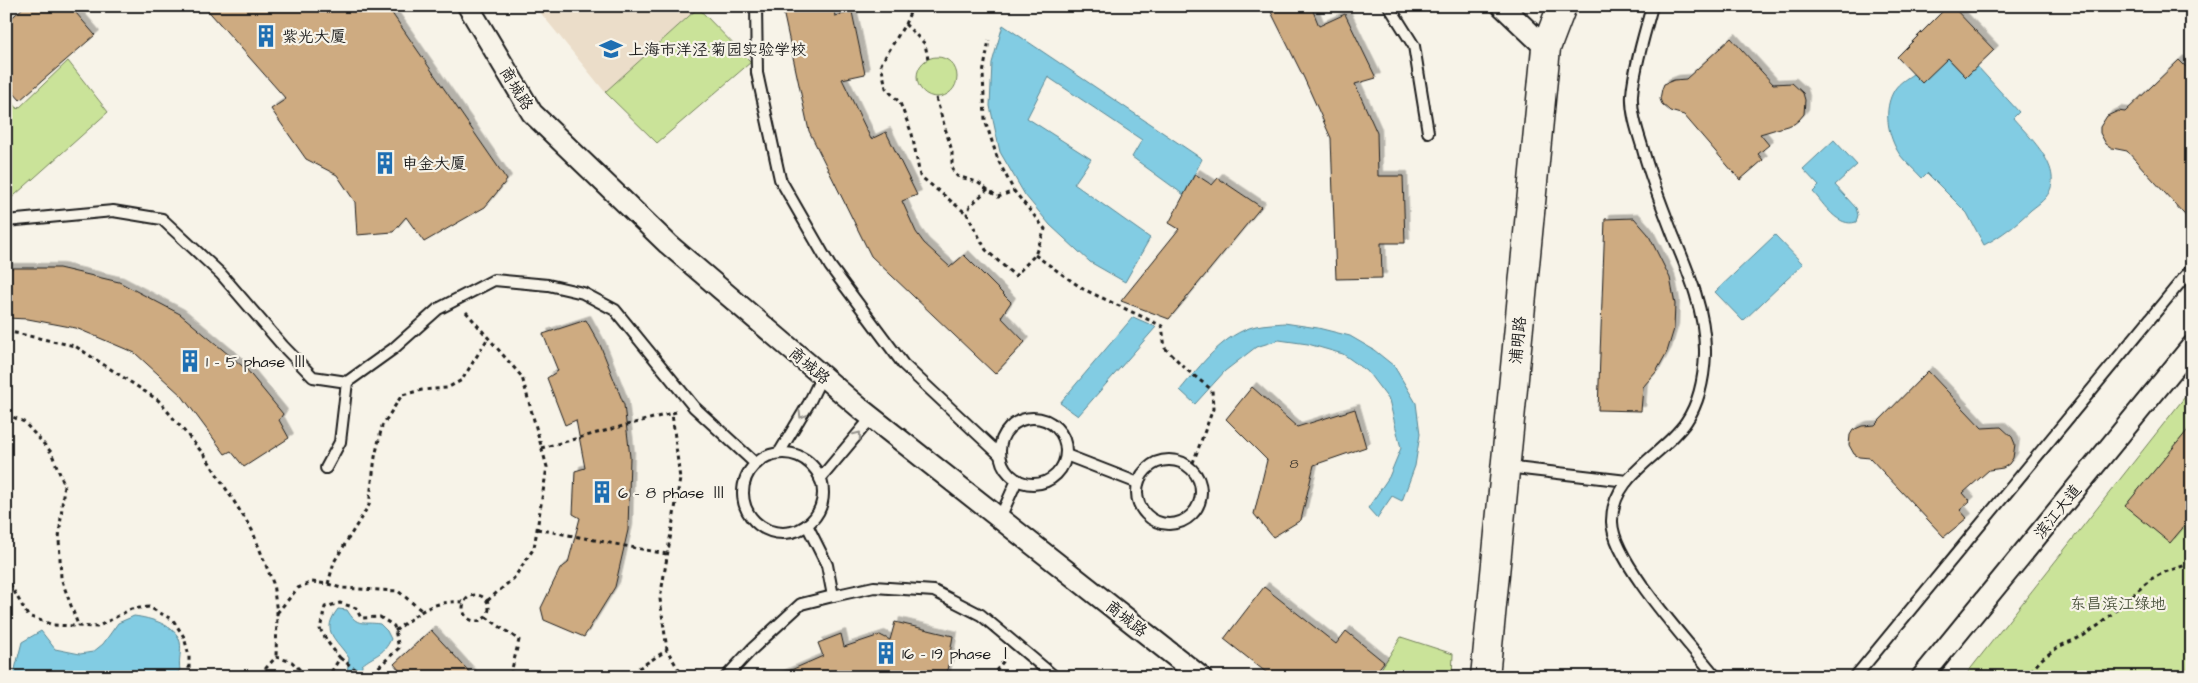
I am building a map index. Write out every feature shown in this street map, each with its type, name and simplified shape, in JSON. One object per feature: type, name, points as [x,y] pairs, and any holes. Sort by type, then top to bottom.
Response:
[{"type":"main road","name":"浦明路","points":[[1484,677],[1546,48],[1562,6]]},
{"type":"street","name":"商城路","points":[[468,6],[532,113],[668,244],[872,417],[1201,677]]},
{"type":"street","points":[[1502,6],[1546,48]]},
{"type":"street","name":"滨江大道","points":[[1922,677],[2192,346]]},
{"type":"lane","points":[[756,6],[757,73],[780,179],[830,266],[903,364],[1000,455]]},
{"type":"lane","points":[[1389,6],[1414,46],[1428,132]]},
{"type":"lane","points":[[1652,6],[1632,94],[1634,117],[1650,176],[1690,275],[1702,318],[1705,354],[1701,389],[1695,408],[1685,424],[1627,481],[1615,502],[1612,522],[1616,543],[1637,578],[1716,677]]},
{"type":"lane","points":[[6,221],[112,211],[162,219],[221,274],[283,346],[314,377],[348,382],[392,349],[438,309],[494,280],[548,285],[583,293],[615,310],[694,407],[756,464]]},
{"type":"lane","points":[[1855,677],[2192,268]]},
{"type":"lane","points":[[779,453],[810,403],[822,376]]},
{"type":"lane","points":[[326,468],[340,442],[348,382]]},
{"type":"lane","points":[[820,479],[872,417]]},
{"type":"lane","points":[[1033,417],[1044,419],[1054,424],[1062,433],[1066,444],[1066,455],[1063,466],[1056,475],[1047,481],[1027,484],[1017,480],[1003,465],[1000,455],[1000,444],[1004,433],[1012,425],[1022,419],[1033,417]]},
{"type":"lane","points":[[779,453],[792,454],[804,459],[814,468],[820,479],[823,491],[821,504],[816,516],[807,525],[795,531],[769,531],[757,524],[748,514],[744,501],[744,487],[748,474],[756,464],[767,457],[779,453]]},
{"type":"lane","points":[[1066,455],[1138,483]]},
{"type":"lane","points":[[1171,460],[1181,462],[1190,468],[1197,477],[1201,487],[1200,498],[1190,516],[1181,522],[1171,524],[1151,519],[1139,503],[1138,483],[1142,473],[1160,461],[1171,460]]},
{"type":"lane","points":[[1505,467],[1627,481]]},
{"type":"lane","points":[[1000,518],[1017,480]]},
{"type":"lane","points":[[807,525],[827,565],[833,596]]},
{"type":"lane","points":[[726,677],[801,604],[874,587],[934,591],[981,615],[1055,677]]},
{"type":"path","points":[[913,6],[905,24],[881,64],[886,88],[900,103],[912,134],[920,176],[967,214],[986,250],[1015,276],[1035,255],[1045,229],[1014,191],[998,160],[985,120],[983,74],[989,40]]},
{"type":"path","points":[[905,24],[925,44],[928,59]]},
{"type":"path","points":[[936,98],[952,151],[952,168],[957,176],[977,182],[998,197],[1014,191]]},
{"type":"path","points":[[967,214],[970,206],[988,190]]},
{"type":"path","points":[[1035,255],[1083,289],[1162,326],[1165,348],[1187,370],[1212,390],[1213,410],[1190,468]]},
{"type":"path","points":[[456,300],[522,377],[547,467],[534,548],[514,578],[487,601]]},
{"type":"path","points":[[6,331],[75,346],[158,400],[206,457],[252,530],[273,583],[277,613],[276,657],[266,668],[264,677]]},
{"type":"path","points":[[328,584],[334,562],[369,505],[375,457],[382,426],[392,408],[402,394],[447,388],[462,380],[488,338]]},
{"type":"path","points":[[541,448],[694,407]]},
{"type":"path","points":[[672,413],[680,479],[660,599],[667,650],[683,677]]},
{"type":"path","points":[[6,414],[24,422],[51,452],[64,484],[59,539],[62,578],[78,625]]},
{"type":"path","points":[[537,529],[667,554]]},
{"type":"path","points":[[2024,677],[2043,658],[2060,646],[2083,636],[2100,625],[2151,579],[2192,563]]},
{"type":"path","points":[[6,577],[28,616],[54,625],[97,627],[131,609],[149,607],[173,620],[184,637],[189,656],[189,677]]},
{"type":"path","points":[[277,613],[298,588],[312,582],[341,588],[398,591],[421,610]]},
{"type":"path","points":[[475,595],[480,596],[487,601],[489,609],[486,617],[479,621],[471,620],[465,615],[463,606],[465,602],[475,595]]},
{"type":"path","points":[[395,631],[421,610],[434,604],[452,601],[465,602]]},
{"type":"path","points":[[340,603],[356,608],[361,618],[380,617],[394,626],[399,648],[367,677],[340,658],[320,629],[326,607],[340,603]]},
{"type":"path","points":[[486,617],[519,640],[510,677]]},
{"type":"path","points":[[991,677],[1017,644]]},
{"type":"path","points":[[624,677],[667,650]]},
{"type":"path","points":[[276,657],[292,662],[307,677]]},
{"type":"path","points":[[326,677],[328,677],[340,658]]},
{"type":"shaded area","name":"上海市洋泾·菊园实验学校","points":[[535,6],[700,6],[605,92]]},
{"type":"green space","points":[[698,8],[751,62],[657,143],[605,92]]},
{"type":"green space","points":[[941,57],[948,60],[954,66],[957,77],[956,85],[948,94],[941,97],[933,97],[926,94],[918,85],[917,73],[920,66],[929,58]]},
{"type":"green space","points":[[68,61],[108,112],[6,203],[6,95],[18,109]]},
{"type":"green space","name":"东昌滨江绿地","points":[[2192,388],[2192,677],[1964,677]]},
{"type":"green space","points":[[1401,637],[1453,654],[1452,677],[1376,677]]},
{"type":"water","points":[[1003,25],[1202,159],[1184,195],[1132,157],[1142,140],[1048,77],[1027,118],[1091,159],[1074,184],[1150,238],[1125,282],[1090,262],[1050,225],[1025,195],[1000,152],[990,106],[992,63]]},
{"type":"water","points":[[1939,49],[1966,77],[1977,66],[2019,112],[2013,118],[2043,154],[2052,176],[2051,187],[2046,197],[2009,229],[1984,245],[1967,213],[1927,173],[1922,178],[1900,155],[1892,140],[1888,123],[1889,105],[1895,89],[1913,74],[1922,83]]},
{"type":"water","points":[[1834,140],[1857,165],[1835,185],[1856,208],[1858,215],[1856,222],[1843,222],[1832,214],[1813,192],[1819,186],[1803,169]]},
{"type":"water","points":[[1775,235],[1803,264],[1743,321],[1715,292]]},
{"type":"water","points":[[1133,317],[1156,327],[1078,416],[1060,403]]},
{"type":"water","points":[[1284,323],[1318,328],[1350,336],[1374,350],[1394,366],[1416,403],[1420,434],[1415,466],[1402,501],[1392,496],[1377,518],[1368,508],[1389,477],[1401,448],[1389,400],[1367,371],[1343,354],[1308,344],[1279,340],[1256,347],[1225,371],[1195,404],[1180,390],[1214,352],[1233,336],[1256,326]]},
{"type":"water","points":[[338,609],[347,610],[358,622],[380,624],[387,631],[391,639],[382,652],[362,665],[361,677],[344,677],[347,673],[349,658],[335,640],[330,629],[330,624]]},
{"type":"water","points":[[134,616],[162,623],[178,636],[180,642],[180,670],[173,677],[13,677],[22,642],[41,631],[55,649],[80,654],[93,652],[103,644],[118,623]]},
{"type":"building","points":[[25,6],[70,6],[95,35],[20,100],[6,84],[6,23]]},
{"type":"building","points":[[204,6],[387,6],[507,180],[485,207],[424,242],[406,217],[393,232],[357,235],[355,202],[337,175],[306,159],[271,109],[286,99]]},
{"type":"building","points":[[807,6],[833,6],[835,16],[852,12],[865,74],[842,79],[871,139],[886,132],[917,195],[902,201],[916,232],[924,243],[950,267],[964,255],[1011,302],[1001,317],[1025,342],[995,374],[871,256],[809,131],[783,11]]},
{"type":"building","points":[[1268,6],[1311,6],[1319,26],[1345,14],[1376,78],[1355,84],[1377,133],[1378,176],[1403,176],[1405,243],[1381,243],[1382,278],[1336,279],[1331,138]]},
{"type":"building","points":[[1948,6],[1952,6],[1994,50],[1966,77],[1948,58],[1922,83],[1897,57]]},
{"type":"building","points":[[1731,38],[1773,84],[1792,83],[1803,93],[1805,100],[1804,114],[1794,124],[1760,134],[1769,145],[1758,154],[1763,160],[1740,180],[1684,115],[1670,111],[1662,104],[1660,99],[1664,84],[1674,80],[1686,79]]},
{"type":"building","points":[[2179,60],[2192,73],[2192,223],[2127,151],[2112,148],[2106,144],[2100,133],[2100,127],[2107,116],[2118,111],[2125,112]]},
{"type":"building","points":[[1195,174],[1212,185],[1218,178],[1261,207],[1169,319],[1121,301],[1179,229],[1169,223]]},
{"type":"building","points":[[1634,218],[1648,234],[1670,278],[1675,304],[1674,329],[1667,352],[1656,372],[1643,387],[1641,411],[1598,410],[1605,219]]},
{"type":"building","name":"1 - 5 phase Ⅲ","points":[[6,268],[59,268],[119,282],[180,314],[247,370],[283,414],[279,420],[289,438],[244,467],[231,451],[225,454],[182,396],[135,353],[76,328],[28,319],[6,318]]},
{"type":"building","name":"6 - 8 phase Ⅲ","points":[[586,320],[601,347],[624,405],[630,457],[628,530],[615,587],[584,637],[544,620],[541,608],[560,569],[568,563],[580,518],[573,514],[575,471],[585,468],[576,420],[565,425],[547,378],[558,371],[543,334]]},
{"type":"building","points":[[1928,371],[1982,428],[2001,427],[2012,437],[2015,444],[2013,458],[2009,464],[2003,468],[1989,470],[1963,493],[1970,501],[1960,510],[1967,518],[1944,537],[1870,458],[1859,457],[1854,454],[1849,445],[1850,435],[1853,430],[1862,426],[1875,425]]},
{"type":"building","points":[[1252,387],[1297,427],[1355,409],[1366,447],[1314,465],[1301,520],[1273,537],[1254,514],[1267,460],[1226,419]]},
{"type":"building","points":[[2192,425],[2192,517],[2170,543],[2125,506]]},
{"type":"building","points":[[1264,587],[1336,644],[1346,631],[1384,662],[1372,677],[1272,677],[1224,639]]},
{"type":"building","name":"16 - 19 phase Ⅰ","points":[[895,622],[953,636],[946,677],[775,677],[823,656],[818,643],[841,634],[844,647],[880,635],[890,640]]},
{"type":"building","points":[[431,630],[474,677],[405,677],[394,664]]},
{"type":"place","name":"紫光大厦","points":[[266,36]]},
{"type":"place","name":"上海市洋泾·菊园实验学校","points":[[611,49]]},
{"type":"place","name":"申金大厦","points":[[385,163]]},
{"type":"place","name":"1 - 5 phase Ⅲ","points":[[190,361]]},
{"type":"place","name":"6 - 8 phase Ⅲ","points":[[602,492]]},
{"type":"place","name":"16 - 19 phase Ⅰ","points":[[886,653]]}]
